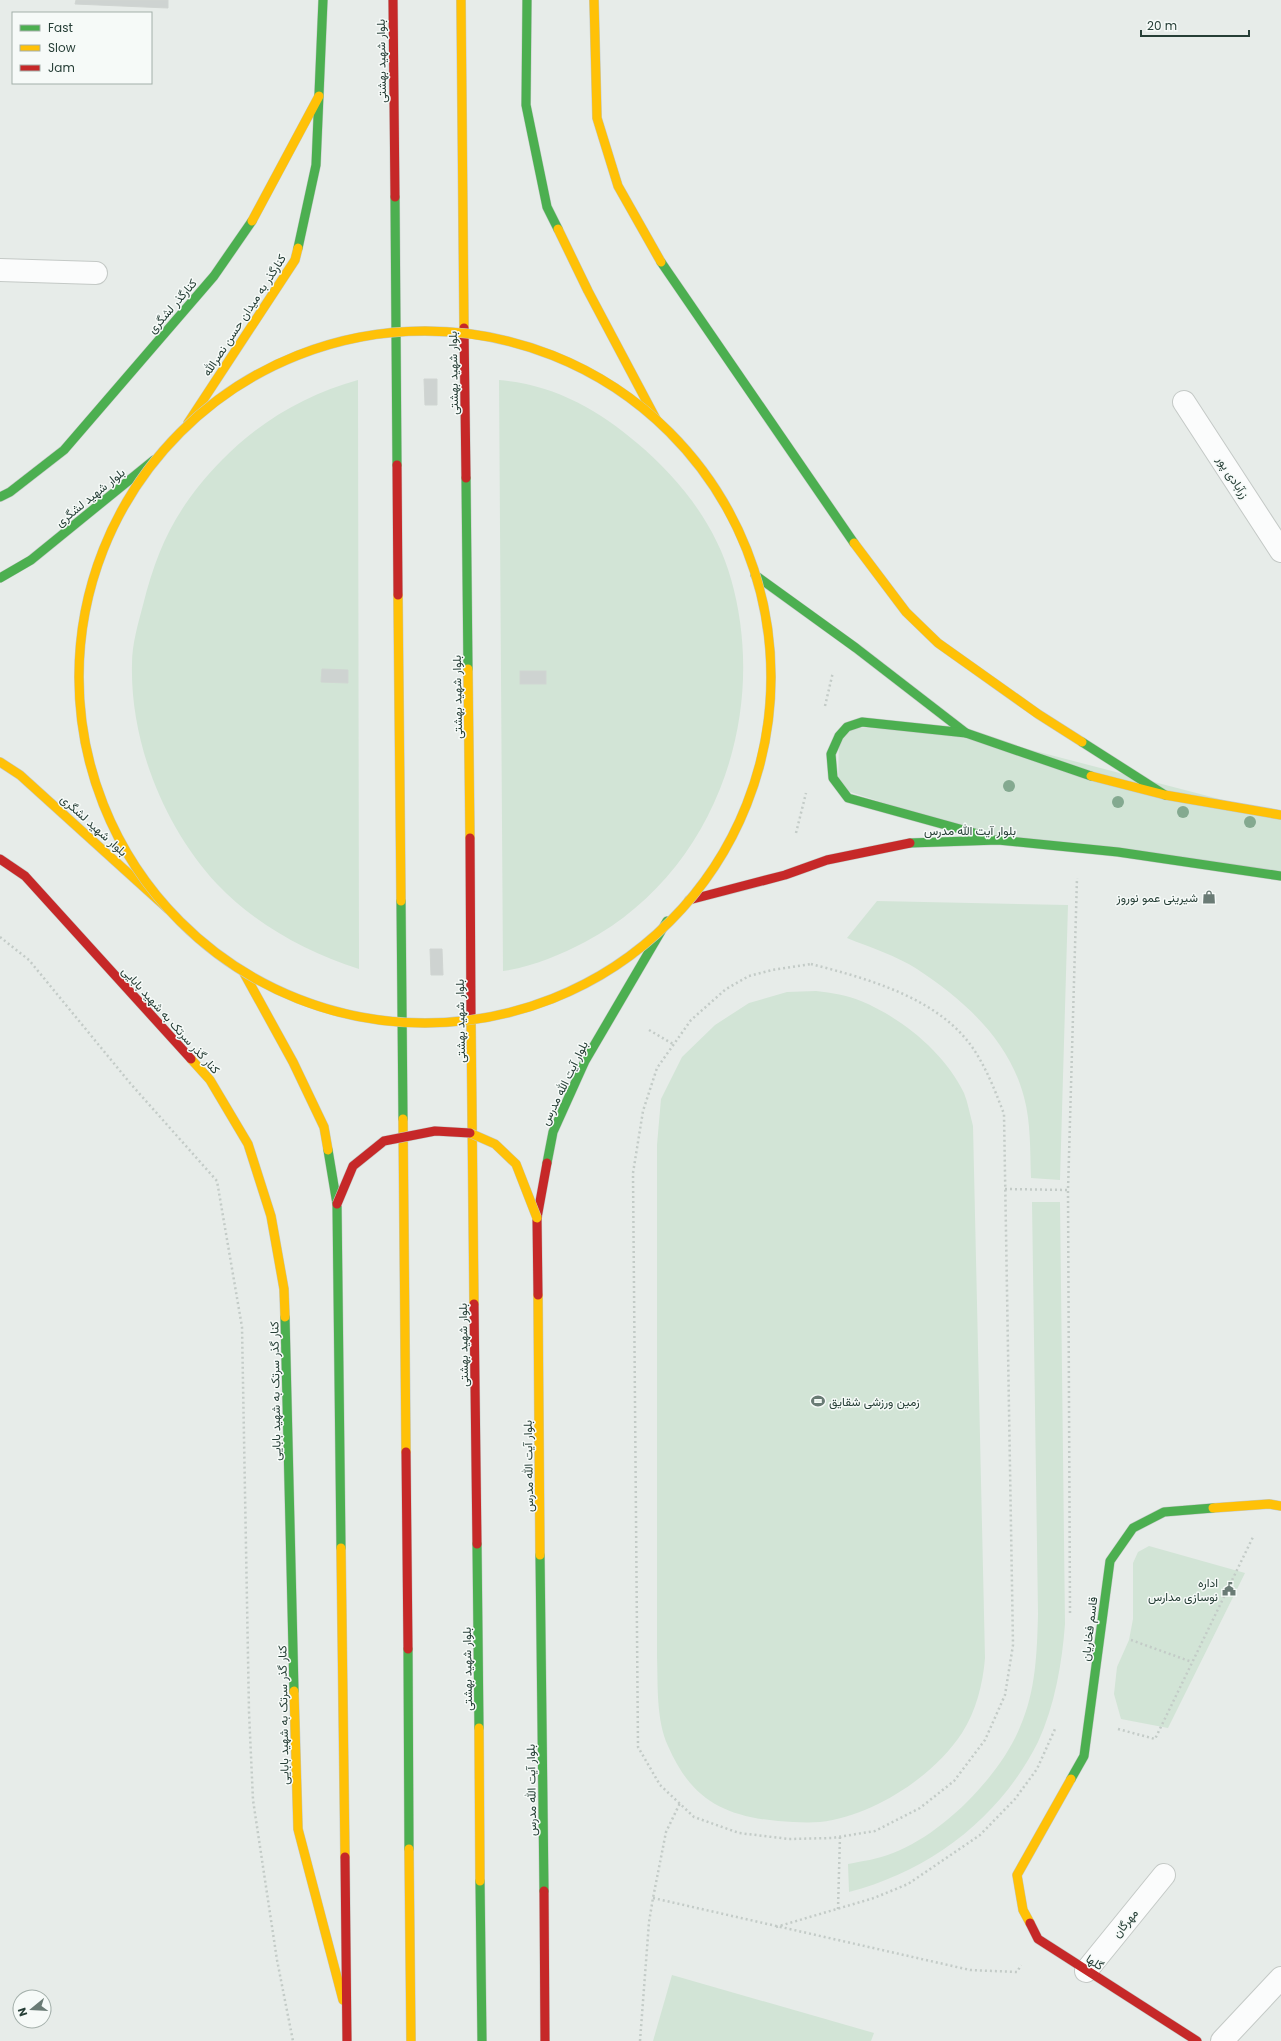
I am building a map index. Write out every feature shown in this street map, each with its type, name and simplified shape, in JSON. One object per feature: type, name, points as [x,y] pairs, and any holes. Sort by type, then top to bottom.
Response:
[{"type":"main road","name":"کنارگذر به میدان حسن نصرالله","points":[[188,423],[295,260],[316,165],[323,0]]},
{"type":"main road","name":"بلوار شهید بهشتی","points":[[393,0],[411,2041]]},
{"type":"main road","name":"بلوار شهید بهشتی","points":[[461,0],[482,2041]]},
{"type":"main road","points":[[527,0],[526,105],[547,207],[588,291],[656,419]]},
{"type":"main road","points":[[594,0],[598,118],[618,186],[664,267],[860,551],[906,612],[938,643],[1038,714],[1165,795]]},
{"type":"main road","name":"کنارگذر لشگری","points":[[0,497],[10,492],[64,450],[214,276],[248,228],[319,96]]},
{"type":"main road","points":[[431,330],[472,333],[525,342],[595,371],[656,419],[692,455],[729,513],[755,575],[770,663],[762,752],[732,837],[689,900],[612,971],[549,1003],[474,1021],[420,1023],[357,1020],[303,1003],[244,973],[168,909],[114,828],[89,763],[78,695],[81,638],[95,565],[118,517],[154,460],[188,423],[252,378],[312,350],[370,334],[431,330]]},
{"type":"main road","name":"بلوار شهید لشگری","points":[[0,578],[31,560],[154,460]]},
{"type":"main road","points":[[755,575],[856,648],[966,733]]},
{"type":"main road","points":[[998,840],[848,798],[833,778],[831,754],[839,736],[848,727],[862,722],[966,733],[1094,777],[1165,795],[1281,815]]},
{"type":"main road","name":"بلوار شهید لشگری","points":[[0,762],[20,775],[168,909]]},
{"type":"main road","name":"بلوار آیت الله مدرس","points":[[689,900],[785,875],[827,860],[912,843],[998,840],[1118,852],[1281,876]]},
{"type":"main road","name":"کنار گذر سرتک به شهید بابایی","points":[[0,859],[25,876],[210,1080],[248,1144],[271,1216],[284,1289],[298,1829],[347,2016]]},
{"type":"main road","name":"بلوار آیت الله مدرس","points":[[545,2041],[537,1218],[553,1132],[585,1061],[667,921]]},
{"type":"main road","points":[[244,973],[293,1062],[324,1127],[337,1204],[347,2041]]},
{"type":"main road","points":[[337,1204],[353,1166],[384,1141],[435,1131],[474,1133],[496,1144],[516,1164],[537,1218]]},
{"type":"main road","name":"قاسم فخاریان","points":[[1017,1875],[1084,1756],[1110,1561],[1133,1528],[1164,1512],[1269,1504],[1281,1506]]},
{"type":"main road","name":"گلها","points":[[1017,1875],[1023,1910],[1038,1939],[1198,2041]]},
{"type":"street","points":[[0,270],[96,273]]},
{"type":"street","name":"زرآبادی پور","points":[[1184,402],[1281,551]]},
{"type":"street","name":"مهرگان","points":[[1086,1971],[1164,1875]]},
{"type":"street","points":[[1222,2041],[1281,1978]]},
{"type":"path","points":[[1070,1616],[1068,1190],[1078,848]]},
{"type":"path","points":[[0,937],[29,960],[130,1083],[218,1180],[242,1327],[249,1712],[253,1800],[277,1960],[293,2041]]},
{"type":"path","points":[[811,964],[854,975],[892,989],[928,1007],[956,1029],[976,1052],[991,1081],[1004,1114],[1005,1189],[1013,1645],[1005,1695],[985,1740],[954,1781],[920,1808],[875,1831],[840,1836],[789,1839],[739,1833],[694,1816],[660,1785],[638,1747],[633,1173],[643,1111],[657,1068],[691,1020],[726,989],[749,976],[772,970],[811,964]]},
{"type":"path","points":[[649,1030],[673,1044]]},
{"type":"path","points":[[1005,1189],[1068,1190]]},
{"type":"path","points":[[1089,1721],[1155,1739],[1269,1504]]},
{"type":"path","points":[[1101,1629],[1192,1662]]},
{"type":"path","points":[[776,1927],[874,1898],[908,1884],[980,1835],[1015,1799],[1036,1769],[1057,1724]]},
{"type":"path","points":[[640,2041],[653,1898],[666,1832],[680,1803]]},
{"type":"path","points":[[838,1909],[840,1836]]},
{"type":"path","points":[[653,1898],[970,1970],[1017,1972],[1038,1939]]},
{"type":"green space","points":[[358,380],[359,969],[301,945],[283,936],[265,924],[232,899],[198,861],[181,837],[166,810],[144,753],[137,723],[133,694],[132,664],[137,627],[155,563],[172,527],[193,493],[222,460],[268,421],[303,401]]},
{"type":"green space","points":[[499,380],[519,382],[556,393],[590,409],[606,419],[637,443],[667,471],[681,487],[706,521],[716,540],[731,579],[741,631],[743,684],[736,736],[721,786],[698,833],[668,876],[630,912],[585,942],[546,960],[525,967],[503,971]]},
{"type":"green space","points":[[847,727],[966,733],[1281,815],[1281,876],[998,840],[838,788],[839,736]]},
{"type":"green space","points":[[877,901],[1068,905],[1060,1180],[1031,1178],[1029,1127],[1024,1097],[1017,1076],[1008,1057],[982,1023],[968,1008],[917,969],[892,956],[847,938]]},
{"type":"green space","name":"زمین ورزشی شقایق","points":[[816,991],[834,993],[856,999],[876,1008],[907,1027],[921,1038],[946,1064],[956,1078],[964,1093],[968,1105],[973,1126],[985,1658],[981,1687],[967,1725],[950,1749],[935,1765],[900,1792],[881,1803],[860,1812],[840,1818],[820,1822],[804,1822],[758,1819],[741,1815],[711,1802],[698,1792],[677,1764],[668,1746],[661,1725],[658,1702],[657,1657],[657,1145],[661,1099],[682,1057],[715,1025],[749,1003],[787,992]]},
{"type":"green space","points":[[1032,1202],[1060,1202],[1065,1624],[1057,1684],[1049,1713],[1038,1742],[1004,1795],[983,1817],[960,1838],[934,1855],[879,1883],[849,1892],[848,1864],[882,1857],[912,1844],[950,1818],[968,1801],[999,1765],[1011,1746],[1020,1727],[1029,1700],[1035,1671],[1038,1614]]},
{"type":"green space","points":[[1149,1546],[1245,1573],[1168,1728],[1121,1719],[1114,1694],[1117,1667],[1129,1640],[1133,1619],[1133,1563],[1138,1552]]},
{"type":"green space","points":[[672,1975],[874,2033],[871,2041],[653,2041]]},
{"type":"building","points":[[76,0],[168,0],[168,8],[75,4]]},
{"type":"building","points":[[424,379],[437,379],[437,405],[425,405]]},
{"type":"building","points":[[322,669],[348,670],[348,683],[321,682]]},
{"type":"building","points":[[520,671],[546,671],[546,684],[520,684]]},
{"type":"building","points":[[430,949],[442,949],[443,975],[431,975]]},
{"type":"traffic: fast","points":[[298,248],[316,165],[323,0]]},
{"type":"traffic: fast","points":[[527,0],[526,105],[547,207],[558,229]]},
{"type":"traffic: fast","points":[[395,197],[397,465]]},
{"type":"traffic: fast","points":[[0,497],[10,492],[64,450],[214,276],[252,221]]},
{"type":"traffic: fast","points":[[661,262],[854,543]]},
{"type":"traffic: fast","points":[[0,578],[31,560],[154,460]]},
{"type":"traffic: fast","points":[[466,478],[468,669]]},
{"type":"traffic: fast","points":[[755,575],[856,648],[966,733],[1091,776]]},
{"type":"traffic: fast","points":[[966,733],[862,722],[847,727],[839,736],[831,754],[833,778],[848,798],[978,834]]},
{"type":"traffic: fast","points":[[1082,742],[1165,795]]},
{"type":"traffic: fast","points":[[910,843],[998,840],[1118,852],[1281,876]]},
{"type":"traffic: fast","points":[[401,901],[403,1119]]},
{"type":"traffic: fast","points":[[547,1163],[553,1132],[585,1061],[667,921]]},
{"type":"traffic: fast","points":[[328,1150],[337,1204],[341,1548]]},
{"type":"traffic: fast","points":[[285,1317],[294,1691]]},
{"type":"traffic: fast","points":[[1071,1779],[1084,1756],[1110,1561],[1133,1528],[1164,1512],[1213,1508]]},
{"type":"traffic: fast","points":[[477,1544],[479,1728]]},
{"type":"traffic: fast","points":[[540,1555],[544,1891]]},
{"type":"traffic: fast","points":[[408,1649],[409,1849]]},
{"type":"traffic: fast","points":[[480,1881],[482,2041]]},
{"type":"traffic: slow","points":[[461,0],[464,328]]},
{"type":"traffic: slow","points":[[594,0],[597,118],[618,186],[661,262]]},
{"type":"traffic: slow","points":[[252,221],[319,96]]},
{"type":"traffic: slow","points":[[558,229],[588,291],[656,419]]},
{"type":"traffic: slow","points":[[188,423],[295,260],[298,248]]},
{"type":"traffic: slow","points":[[425,331],[459,333],[492,338],[525,346],[557,358],[588,372],[617,390],[644,410],[669,433],[692,458],[712,485],[730,514],[744,545],[756,577],[764,610],[769,643],[771,677],[769,711],[764,744],[756,777],[744,809],[730,840],[712,869],[692,896],[669,921],[644,944],[617,964],[588,982],[557,996],[525,1008],[492,1016],[459,1021],[425,1023],[391,1021],[358,1016],[325,1008],[293,996],[262,982],[233,964],[206,944],[181,921],[158,896],[138,869],[120,840],[106,809],[94,777],[86,744],[81,711],[79,677],[81,643],[86,610],[94,577],[106,545],[120,514],[138,485],[158,458],[181,433],[206,410],[233,390],[262,372],[293,358],[325,346],[358,338],[391,333],[425,331]]},
{"type":"traffic: slow","points":[[854,543],[906,612],[938,643],[1038,714],[1082,742]]},
{"type":"traffic: slow","points":[[398,595],[401,901]]},
{"type":"traffic: slow","points":[[468,669],[470,838]]},
{"type":"traffic: slow","points":[[0,762],[20,775],[168,909]]},
{"type":"traffic: slow","points":[[1091,776],[1165,795],[1281,815]]},
{"type":"traffic: slow","points":[[244,973],[293,1062],[324,1127],[328,1150]]},
{"type":"traffic: slow","points":[[471,1018],[474,1304]]},
{"type":"traffic: slow","points":[[191,1059],[210,1080],[248,1144],[271,1216],[284,1289],[285,1317]]},
{"type":"traffic: slow","points":[[403,1119],[406,1452]]},
{"type":"traffic: slow","points":[[470,1133],[495,1144],[516,1164],[537,1218]]},
{"type":"traffic: slow","points":[[538,1295],[540,1555]]},
{"type":"traffic: slow","points":[[1213,1508],[1269,1504],[1281,1506]]},
{"type":"traffic: slow","points":[[341,1548],[345,1857]]},
{"type":"traffic: slow","points":[[294,1691],[298,1829],[343,2000]]},
{"type":"traffic: slow","points":[[479,1728],[480,1881]]},
{"type":"traffic: slow","points":[[1030,1923],[1023,1910],[1017,1875],[1071,1779]]},
{"type":"traffic: slow","points":[[409,1849],[411,2041]]},
{"type":"traffic: jam","points":[[393,0],[395,197]]},
{"type":"traffic: jam","points":[[464,328],[466,478]]},
{"type":"traffic: jam","points":[[397,465],[398,595]]},
{"type":"traffic: jam","points":[[470,838],[471,1018]]},
{"type":"traffic: jam","points":[[689,900],[785,875],[827,860],[910,843]]},
{"type":"traffic: jam","points":[[0,859],[25,876],[191,1059]]},
{"type":"traffic: jam","points":[[337,1204],[353,1166],[384,1141],[435,1131],[470,1133]]},
{"type":"traffic: jam","points":[[538,1295],[537,1218],[547,1163]]},
{"type":"traffic: jam","points":[[474,1304],[477,1544]]},
{"type":"traffic: jam","points":[[406,1452],[408,1649]]},
{"type":"traffic: jam","points":[[345,1857],[347,2041]]},
{"type":"traffic: jam","points":[[544,1891],[545,2041]]},
{"type":"traffic: jam","points":[[1030,1923],[1038,1939],[1197,2041]]},
{"type":"place","name":"شیرینی عمو نوروز","points":[[1209,897]]},
{"type":"place","name":"زمین ورزشی شقایق","points":[[818,1401]]},
{"type":"place","name":"اداره نوسازی مدارس","points":[[1229,1589]]}]
